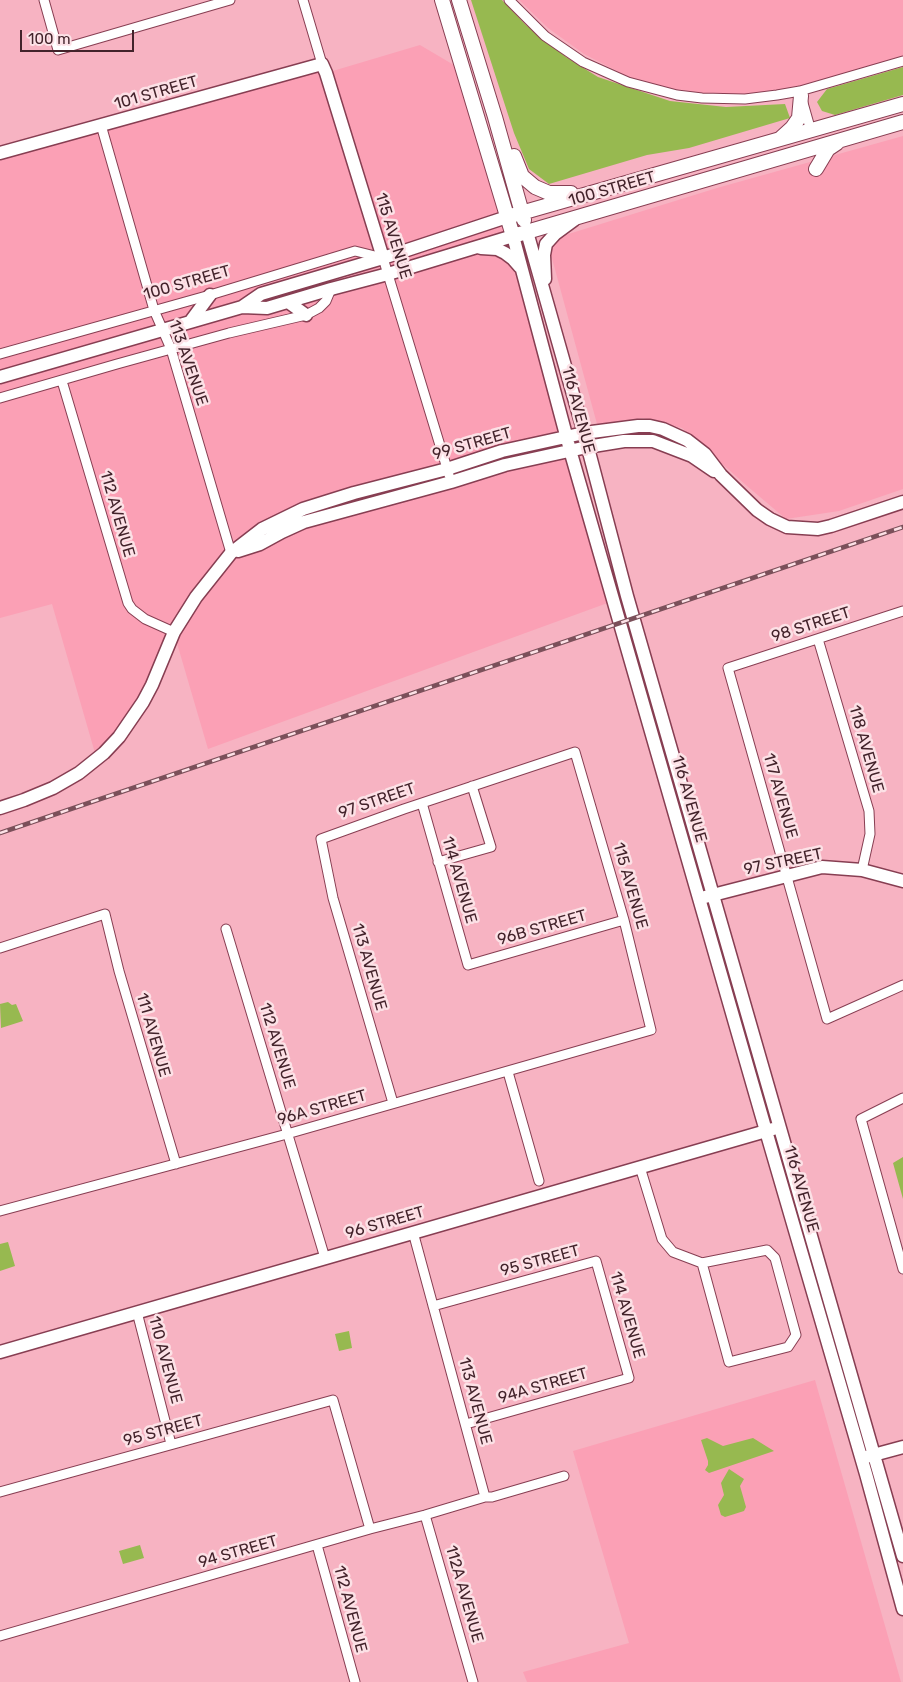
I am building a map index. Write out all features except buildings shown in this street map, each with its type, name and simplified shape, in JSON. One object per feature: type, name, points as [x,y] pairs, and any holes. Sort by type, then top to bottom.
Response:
[{"type":"main road","name":"116 AVENUE","points":[[442,0],[513,236],[566,436],[903,1608]]},
{"type":"main road","name":"116 AVENUE","points":[[459,0],[495,117],[628,596],[903,1556]]},
{"type":"main road","name":"101 STREET","points":[[0,153],[322,64]]},
{"type":"main road","name":"115 AVENUE","points":[[322,64],[382,258]]},
{"type":"main road","points":[[780,139],[792,128],[799,118],[801,93]]},
{"type":"main road","name":"100 STREET","points":[[0,377],[242,306],[261,294],[382,258],[507,217],[903,104]]},
{"type":"main road","points":[[808,150],[820,136],[882,110]]},
{"type":"main road","points":[[495,117],[506,137],[522,176],[534,187],[556,194],[597,192]]},
{"type":"main road","name":"100 STREET","points":[[242,306],[267,308],[903,122]]},
{"type":"main road","points":[[745,169],[802,140],[811,131]]},
{"type":"main road","points":[[816,169],[828,149],[841,141]]},
{"type":"main road","points":[[545,299],[544,255],[546,244],[554,234],[577,218]]},
{"type":"main road","points":[[471,248],[497,249],[513,259],[522,269]]},
{"type":"main road","points":[[190,322],[210,295]]},
{"type":"main road","points":[[288,302],[306,315]]},
{"type":"main road","name":"99 STREET","points":[[0,808],[53,788],[79,773],[104,753],[119,737],[143,702],[174,632],[196,598],[231,553],[262,529],[303,509],[354,493],[447,469],[502,451],[566,436],[638,426],[663,429],[687,440],[705,454],[721,475],[757,510],[787,527],[818,529],[903,502]]},
{"type":"main road","name":"99 STREET","points":[[231,553],[260,544],[304,522],[451,482],[505,465],[587,446],[624,441],[653,441],[692,456],[721,475]]},
{"type":"main road","points":[[613,601],[628,596]]},
{"type":"main road","name":"97 STREET","points":[[700,899],[822,867],[862,870],[903,881]]},
{"type":"main road","name":"96 STREET","points":[[0,1352],[780,1127]]},
{"type":"main road","points":[[861,1458],[903,1447]]},
{"type":"street","points":[[44,0],[58,50],[230,0]]},
{"type":"street","name":"115 AVENUE","points":[[303,0],[322,64]]},
{"type":"street","points":[[509,0],[545,36],[583,62],[636,84],[677,95],[702,98],[746,99],[801,93],[903,61]]},
{"type":"street","points":[[801,93],[811,131]]},
{"type":"street","name":"113 AVENUE","points":[[101,125],[154,310],[171,349],[231,553]]},
{"type":"street","name":"100 STREET","points":[[0,354],[210,295],[355,251],[382,258]]},
{"type":"street","name":"115 AVENUE","points":[[382,258],[451,482]]},
{"type":"street","points":[[0,398],[171,349],[306,315],[319,308],[326,301],[331,289]]},
{"type":"street","name":"112 AVENUE","points":[[62,380],[128,602],[132,609],[145,619],[174,632]]},
{"type":"street","name":"98 STREET","points":[[728,668],[903,611]]},
{"type":"street","name":"118 AVENUE","points":[[818,639],[869,811],[870,834],[862,870]]},
{"type":"street","name":"117 AVENUE","points":[[728,668],[827,1018],[903,985]]},
{"type":"street","name":"115 AVENUE","points":[[574,752],[624,920],[651,1030]]},
{"type":"street","name":"97 STREET","points":[[321,838],[574,752]]},
{"type":"street","points":[[438,862],[491,847],[472,786]]},
{"type":"street","name":"114 AVENUE","points":[[422,803],[468,965]]},
{"type":"street","name":"113 AVENUE","points":[[321,838],[333,898],[392,1103]]},
{"type":"street","name":"111 AVENUE","points":[[0,948],[105,914],[119,971],[176,1164]]},
{"type":"street","name":"96B STREET","points":[[468,965],[624,920]]},
{"type":"street","name":"112 AVENUE","points":[[226,930],[325,1258]]},
{"type":"street","name":"96A STREET","points":[[0,1211],[287,1134],[651,1030]]},
{"type":"street","points":[[508,1072],[539,1181]]},
{"type":"street","points":[[903,1098],[861,1119],[903,1266]]},
{"type":"street","points":[[640,1167],[662,1239],[673,1252],[702,1263],[767,1250],[774,1258],[796,1335],[788,1347],[729,1362],[702,1263]]},
{"type":"street","name":"113 AVENUE","points":[[413,1232],[485,1497]]},
{"type":"street","name":"114 AVENUE","points":[[596,1261],[629,1378]]},
{"type":"street","name":"95 STREET","points":[[434,1306],[596,1261]]},
{"type":"street","name":"110 AVENUE","points":[[137,1312],[171,1444]]},
{"type":"street","name":"94A STREET","points":[[466,1424],[629,1378]]},
{"type":"street","name":"95 STREET","points":[[0,1492],[333,1400],[370,1529]]},
{"type":"street","points":[[485,1497],[492,1497],[564,1476]]},
{"type":"street","name":"94 STREET","points":[[0,1636],[485,1497]]},
{"type":"street","name":"112A AVENUE","points":[[425,1515],[474,1682]]},
{"type":"street","name":"112 AVENUE","points":[[317,1545],[355,1682]]},
{"type":"shaded area","points":[[519,0],[903,0],[903,61],[800,91],[745,99],[652,89],[584,54],[548,28]]},
{"type":"shaded area","points":[[420,45],[464,71],[613,601],[208,749],[174,633],[152,685],[97,760],[52,604],[0,618],[0,153],[322,64],[326,73]]},
{"type":"shaded area","points":[[903,136],[903,489],[839,511],[786,519],[682,428],[643,418],[597,424],[550,251],[562,236],[717,188]]},
{"type":"shaded area","points":[[815,1380],[901,1682],[527,1682],[523,1672],[629,1643],[573,1451]]},
{"type":"green space","points":[[471,0],[502,0],[526,25],[566,57],[598,77],[670,101],[726,107],[785,104],[790,118],[689,148],[647,155],[549,184],[529,169],[514,133]]},
{"type":"green space","points":[[903,67],[903,95],[835,115],[822,111],[817,102],[827,89]]},
{"type":"green space","points":[[8,1002],[12,1005],[16,1004],[23,1021],[1,1028],[0,1004]]},
{"type":"green space","points":[[903,1157],[903,1199],[893,1163]]},
{"type":"green space","points":[[8,1242],[15,1266],[0,1271],[0,1244]]},
{"type":"green space","points":[[349,1331],[352,1348],[339,1351],[335,1334]]},
{"type":"green space","points":[[707,1438],[723,1446],[753,1438],[774,1451],[709,1473],[705,1470],[708,1461],[701,1440]]},
{"type":"green space","points":[[729,1469],[744,1479],[740,1486],[746,1507],[744,1511],[725,1517],[721,1515],[718,1505],[724,1495],[721,1483]]},
{"type":"green space","points":[[140,1545],[144,1558],[123,1564],[119,1551]]},
{"type":"railway","points":[[0,833],[903,527]]}]
